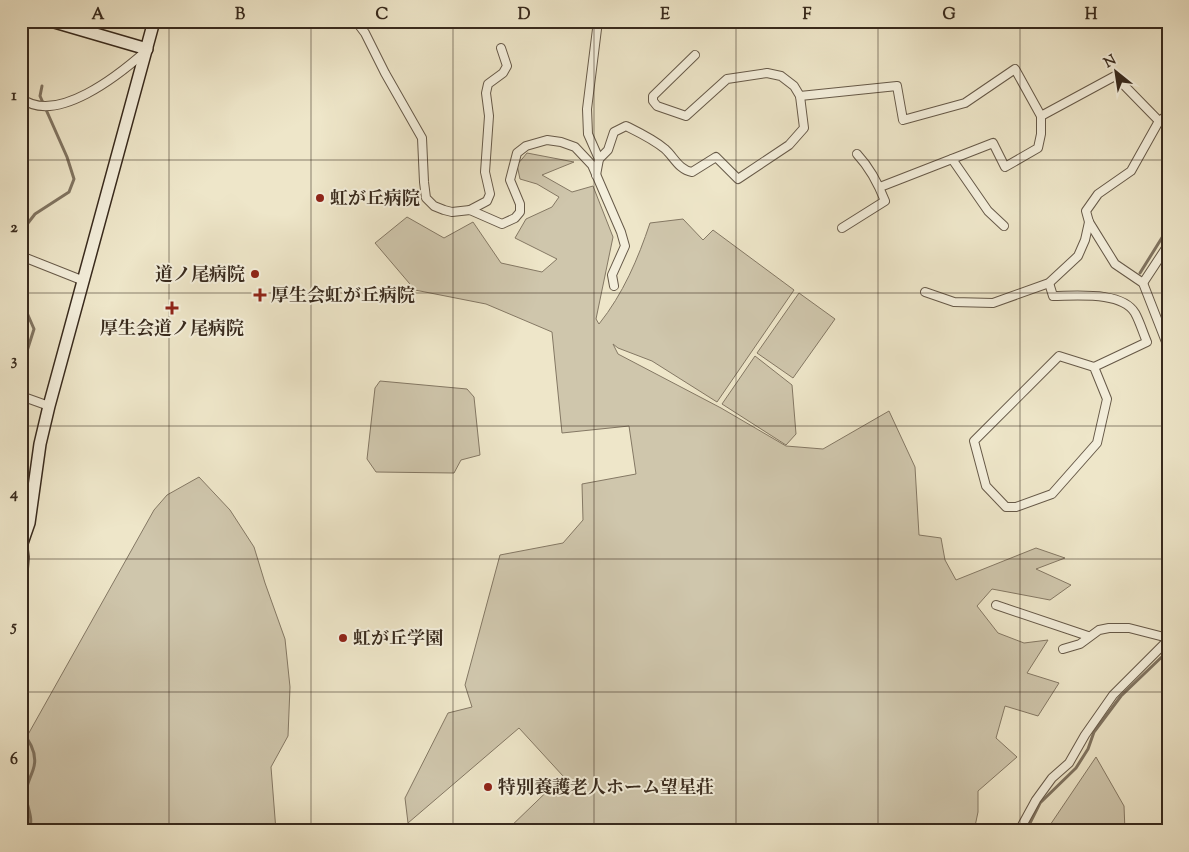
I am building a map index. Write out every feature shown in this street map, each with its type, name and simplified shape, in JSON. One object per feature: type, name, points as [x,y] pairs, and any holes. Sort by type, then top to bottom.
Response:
[{"type":"street","points":[[52,21],[147,49]]},
{"type":"street","points":[[21,603],[25,557],[22,545],[30,523],[40,444],[114,163],[154,21]]},
{"type":"street","points":[[356,21],[366,33],[385,73],[422,138],[426,198],[434,206],[452,212],[470,210],[487,201],[490,194],[485,172],[489,116],[486,93],[488,84],[503,73],[507,66],[501,48]]},
{"type":"street","points":[[596,175],[599,159],[588,134],[587,109],[598,21]]},
{"type":"street","points":[[21,98],[29,104],[37,105],[67,102],[101,86],[147,49]]},
{"type":"street","points":[[599,159],[608,150],[614,132],[626,126],[646,136],[665,149],[685,171],[692,172],[716,157],[738,179],[788,145],[804,128],[800,96],[794,86],[781,76],[767,73],[727,79],[686,116],[657,106],[653,101],[653,96],[695,55]]},
{"type":"street","points":[[800,96],[897,86],[903,120],[965,103],[1015,69],[1041,116],[1041,134],[1038,148],[1005,167],[993,143],[880,187]]},
{"type":"street","points":[[1041,116],[1115,76],[1159,122]]},
{"type":"street","points":[[1168,115],[1159,122],[1131,171],[1098,194],[1086,211],[1089,222],[1115,264],[1142,284],[1168,347]]},
{"type":"street","points":[[470,210],[502,224],[515,218],[520,212],[520,204],[510,180],[517,153],[526,146],[547,140],[575,147],[592,165],[621,232],[625,246],[612,274],[614,286]]},
{"type":"street","points":[[842,228],[885,201],[869,167],[857,154]]},
{"type":"street","points":[[952,159],[988,211],[1004,226]]},
{"type":"street","points":[[925,292],[954,302],[993,304],[1049,283],[1078,256],[1085,240],[1089,222]]},
{"type":"street","points":[[1142,284],[1168,245]]},
{"type":"street","points":[[24,258],[84,281]]},
{"type":"street","points":[[1049,283],[1053,296],[1105,297],[1126,303],[1135,312],[1147,342],[1094,367],[1059,356],[974,441],[986,486],[1006,507],[1016,507],[1052,494],[1097,443],[1107,399],[1094,367]]},
{"type":"street","points":[[21,396],[49,406]]},
{"type":"street","points":[[996,605],[1088,636]]},
{"type":"street","points":[[1019,831],[1036,800],[1052,778],[1069,763],[1085,735],[1113,695],[1168,639],[1128,628],[1109,628],[1099,630],[1088,636],[1080,644],[1063,649]]},
{"type":"shaded area","points":[[527,153],[574,162],[542,175],[572,192],[593,186],[613,237],[596,319],[599,324],[608,313],[629,276],[650,223],[683,219],[703,240],[713,230],[794,290],[717,402],[652,361],[618,348],[613,344],[618,354],[721,408],[786,446],[823,449],[889,411],[915,467],[919,535],[941,538],[945,560],[956,580],[1036,548],[1065,558],[1036,569],[1071,585],[1050,600],[992,589],[977,606],[998,633],[1024,643],[1048,640],[1027,673],[1059,683],[1038,716],[1005,706],[996,738],[1017,757],[978,791],[978,812],[974,831],[506,831],[563,776],[519,728],[408,823],[405,798],[448,713],[472,707],[465,685],[500,555],[563,543],[583,520],[582,484],[636,474],[629,426],[562,433],[552,332],[486,304],[415,290],[375,243],[407,217],[444,238],[473,222],[501,263],[542,272],[557,259],[515,238],[526,219],[552,207],[559,197],[537,184],[520,179],[517,165]]},
{"type":"shaded area","points":[[799,293],[835,319],[793,378],[757,353]]},
{"type":"shaded area","points":[[755,356],[792,385],[796,434],[786,445],[722,404]]},
{"type":"shaded area","points":[[380,381],[467,389],[474,397],[480,455],[461,460],[454,473],[376,472],[367,459],[375,388]]},
{"type":"shaded area","points":[[199,477],[230,510],[254,547],[285,639],[290,687],[288,736],[271,767],[276,831],[21,831],[21,747],[154,510],[167,495]]},
{"type":"shaded area","points":[[1096,757],[1124,806],[1125,831],[1046,831]]},
{"type":"waterway","points":[[21,253],[23,234],[28,223],[35,214],[69,192],[74,179],[67,157],[40,96],[42,86]]},
{"type":"waterway","points":[[1140,273],[1168,228]]},
{"type":"waterway","points":[[21,299],[34,329],[21,370]]},
{"type":"waterway","points":[[1026,831],[1040,803],[1076,768],[1088,749],[1094,732],[1121,696],[1168,651]]},
{"type":"waterway","points":[[21,731],[31,744],[35,760],[26,793],[31,817],[29,831]]},
{"type":"place","name":"虹が丘病院","points":[[320,198]]},
{"type":"place","name":"道ノ尾病院","points":[[255,274]]},
{"type":"place","name":"厚生会虹が丘病院","points":[[260,295]]},
{"type":"place","name":"厚生会道ノ尾病院","points":[[172,308]]},
{"type":"place","name":"虹が丘学園","points":[[343,638]]},
{"type":"place","name":"特別養護老人ホーム望星荘","points":[[488,787]]}]
